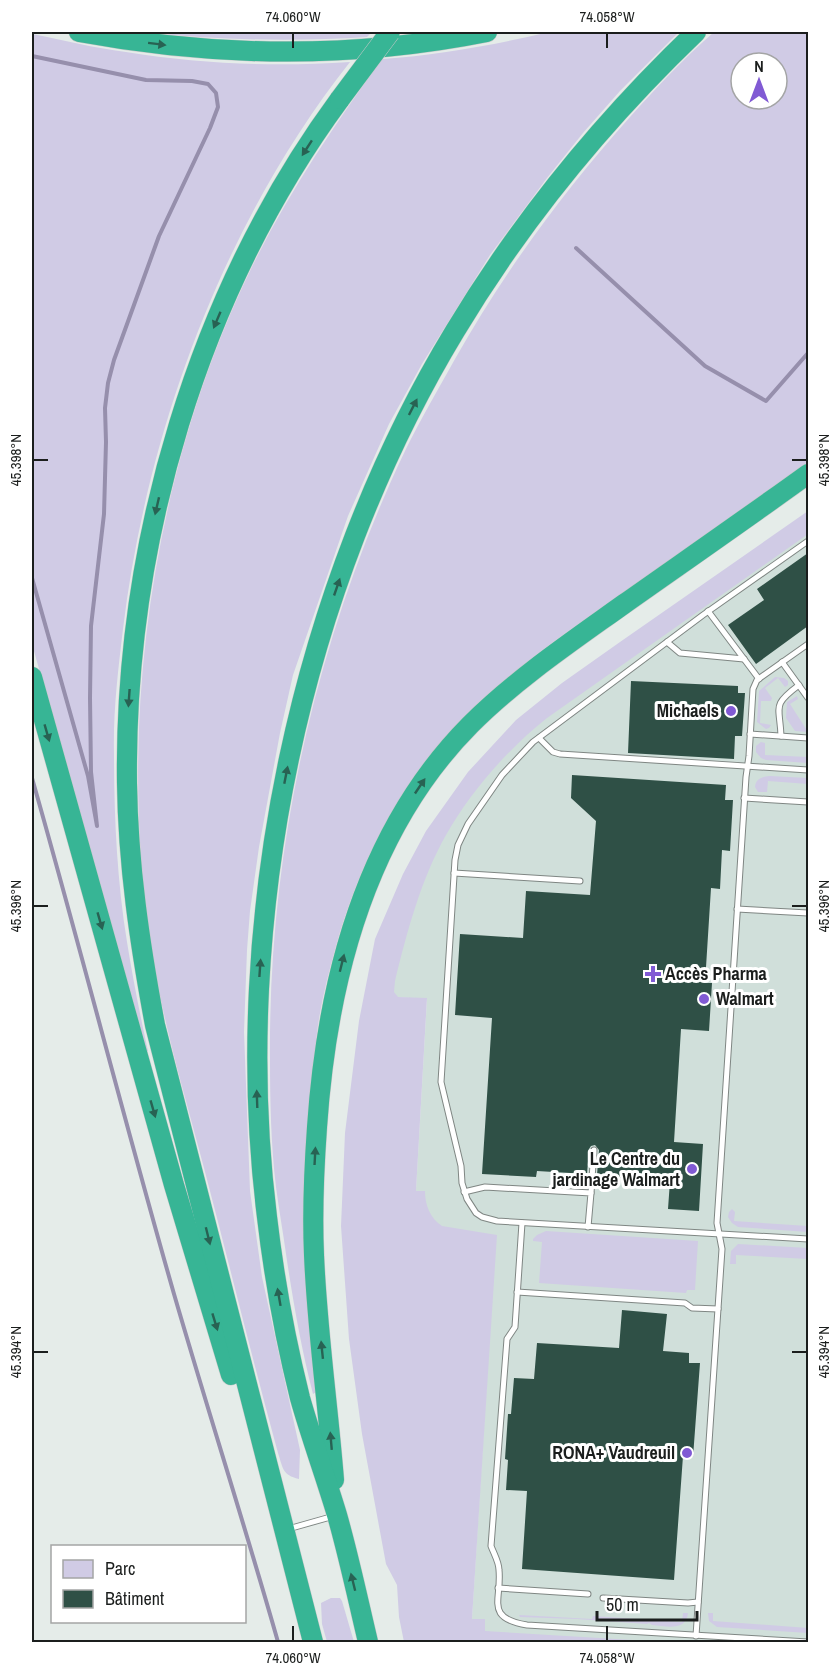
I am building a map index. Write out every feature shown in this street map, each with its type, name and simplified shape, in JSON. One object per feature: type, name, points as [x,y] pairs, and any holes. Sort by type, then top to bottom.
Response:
[{"type":"highway","points":[[79,32],[192,48],[295,52],[382,47],[487,32]]},
{"type":"highway","points":[[281,1531],[155,1025],[141,949],[131,861],[127,731],[134,646],[144,570],[160,494],[188,399],[217,319],[264,220],[295,165],[390,32]]},
{"type":"highway","points":[[368,1642],[337,1516],[302,1404],[282,1316],[260,1155],[257,1095],[259,989],[266,898],[277,823],[297,722],[331,604],[365,512],[403,427],[453,334],[500,261],[559,182],[632,96],[696,32]]},
{"type":"highway","points":[[337,1516],[315,1281],[314,1160],[319,1091],[332,1006],[348,939],[369,878],[392,831],[426,778],[450,747],[491,705],[558,651],[808,474]]},
{"type":"highway","points":[[32,677],[174,1185],[281,1531],[312,1642]]},
{"type":"lane","points":[[808,541],[708,611],[539,738],[502,775],[468,824],[458,845],[454,873],[441,1082],[461,1166],[464,1192],[471,1206],[482,1217],[492,1221],[808,1239]]},
{"type":"lane","points":[[708,611],[759,679]]},
{"type":"lane","points":[[667,642],[680,653],[744,658]]},
{"type":"lane","points":[[696,1635],[722,1249],[717,1223],[753,689],[759,679],[808,644]]},
{"type":"lane","points":[[782,662],[808,698]]},
{"type":"lane","points":[[781,736],[779,705],[785,695],[799,685]]},
{"type":"lane","points":[[750,734],[808,738]]},
{"type":"lane","points":[[539,738],[545,745],[560,754],[808,770]]},
{"type":"lane","points":[[744,798],[808,802]]},
{"type":"lane","points":[[454,873],[580,881]]},
{"type":"lane","points":[[737,909],[808,913]]},
{"type":"lane","points":[[588,1227],[594,1150]]},
{"type":"lane","points":[[464,1192],[485,1187],[591,1193]]},
{"type":"lane","points":[[522,1223],[515,1327],[507,1339],[491,1546],[499,1569],[497,1600],[501,1614],[505,1619],[518,1623],[808,1642]]},
{"type":"lane","points":[[517,1292],[685,1303],[692,1308],[718,1309]]},
{"type":"lane","points":[[281,1531],[337,1516]]},
{"type":"lane","points":[[498,1588],[588,1594]]},
{"type":"lane","points":[[603,1598],[698,1602]]},
{"type":"shaded area","points":[[808,515],[808,1642],[587,1642],[471,1635],[494,1265],[412,1260],[427,999],[375,996],[401,899],[513,731]]},
{"type":"green space","points":[[142,32],[372,32],[367,37],[283,40],[198,37]]},
{"type":"green space","points":[[549,32],[679,32],[620,91],[583,133],[490,255],[422,364],[389,424],[348,516],[293,675],[259,847],[250,911],[244,1032],[250,1191],[262,1277],[300,1450],[299,1479],[286,1473],[278,1453],[174,1054],[160,997],[150,939],[141,855],[138,770],[142,684],[151,598],[167,512],[189,429],[216,348],[250,271],[279,216],[328,136],[382,59],[466,49]]},
{"type":"green space","points":[[714,32],[808,32],[808,462],[560,637],[488,694],[436,748],[394,809],[376,842],[347,910],[325,988],[317,1030],[314,1100],[318,1391],[313,1394],[294,1307],[276,1187],[271,1124],[270,1060],[272,982],[278,903],[288,825],[303,748],[322,672],[346,596],[373,523],[411,439],[474,327],[514,264],[581,174],[681,62]]},
{"type":"green space","points":[[32,34],[102,48],[210,62],[294,64],[350,62],[305,124],[265,189],[230,258],[199,330],[172,403],[151,478],[135,554],[116,691],[114,778],[121,895],[127,942],[148,1051],[144,1052],[120,957],[32,644]]},
{"type":"green space","points":[[808,511],[808,534],[547,718],[518,743],[491,772],[456,819],[429,869],[395,981],[394,992],[398,997],[427,998],[416,1191],[425,1191],[429,1211],[442,1226],[497,1235],[472,1619],[485,1619],[485,1631],[666,1642],[404,1642],[399,1617],[397,1585],[386,1564],[362,1434],[349,1339],[341,1226],[345,1133],[359,1021],[375,939],[403,874],[426,831],[468,772],[516,720],[562,683]]},
{"type":"green space","points":[[775,677],[784,678],[788,681],[788,685],[785,687],[778,678],[765,688],[772,698],[771,701],[761,701],[760,723],[771,725],[766,729],[757,722],[759,691]]},
{"type":"green space","points":[[797,696],[798,699],[790,704],[808,732],[795,731],[786,718],[787,702]]},
{"type":"green space","points":[[761,742],[765,743],[765,755],[808,757],[808,763],[761,758],[756,752],[756,746]]},
{"type":"green space","points":[[770,776],[808,778],[808,784],[768,781],[767,792],[758,792],[755,787],[758,780]]},
{"type":"green space","points":[[732,1209],[735,1212],[734,1221],[808,1226],[808,1232],[738,1227],[728,1217]]},
{"type":"green space","points":[[546,1231],[698,1241],[695,1290],[687,1290],[686,1293],[539,1283],[542,1242],[533,1241],[533,1239]]},
{"type":"green space","points":[[738,1244],[808,1248],[808,1259],[736,1255],[736,1264],[730,1264],[731,1251]]},
{"type":"green space","points":[[331,1598],[340,1598],[342,1601],[354,1642],[327,1642],[322,1624],[321,1603]]},
{"type":"green space","points":[[683,1613],[688,1613],[684,1623],[669,1627],[649,1623],[520,1617],[519,1615],[592,1619],[593,1616],[682,1622]]},
{"type":"green space","points":[[708,1613],[713,1613],[713,1621],[808,1628],[808,1633],[717,1627],[709,1621]]},
{"type":"building","points":[[808,553],[808,626],[756,664],[728,625],[764,600],[757,589]]},
{"type":"building","points":[[631,681],[738,686],[738,693],[745,693],[742,736],[735,736],[734,759],[628,753]]},
{"type":"building","points":[[572,775],[726,785],[725,800],[733,800],[730,851],[722,850],[720,889],[711,888],[705,983],[712,983],[709,1031],[681,1029],[674,1142],[703,1144],[699,1211],[668,1209],[670,1181],[597,1175],[599,1150],[595,1145],[589,1149],[587,1174],[537,1171],[536,1177],[482,1174],[492,1018],[455,1015],[460,934],[523,938],[526,891],[590,895],[596,821],[571,798]]},
{"type":"building","points":[[622,1310],[667,1314],[663,1351],[689,1353],[689,1363],[700,1363],[693,1457],[683,1456],[674,1580],[522,1569],[527,1491],[506,1490],[508,1460],[505,1459],[508,1414],[511,1414],[514,1378],[534,1379],[537,1343],[619,1348]]},
{"type":"waterway","points":[[32,56],[146,80],[192,81],[208,84],[216,93],[218,107],[159,236],[114,360],[108,383],[105,408],[104,514],[91,626],[91,772],[97,826],[88,776],[32,578]]},
{"type":"waterway","points":[[576,248],[705,366],[766,401],[808,353]]},
{"type":"waterway","points":[[32,778],[174,1294],[278,1642]]},
{"type":"place","name":"Michaels","points":[[731,711]]},
{"type":"place","name":"Accès Pharma","points":[[653,974]]},
{"type":"place","name":"Walmart","points":[[704,999]]},
{"type":"place","name":"Le Centre du jardinage Walmart","points":[[692,1169]]},
{"type":"place","name":"RONA+ Vaudreuil","points":[[687,1453]]}]
